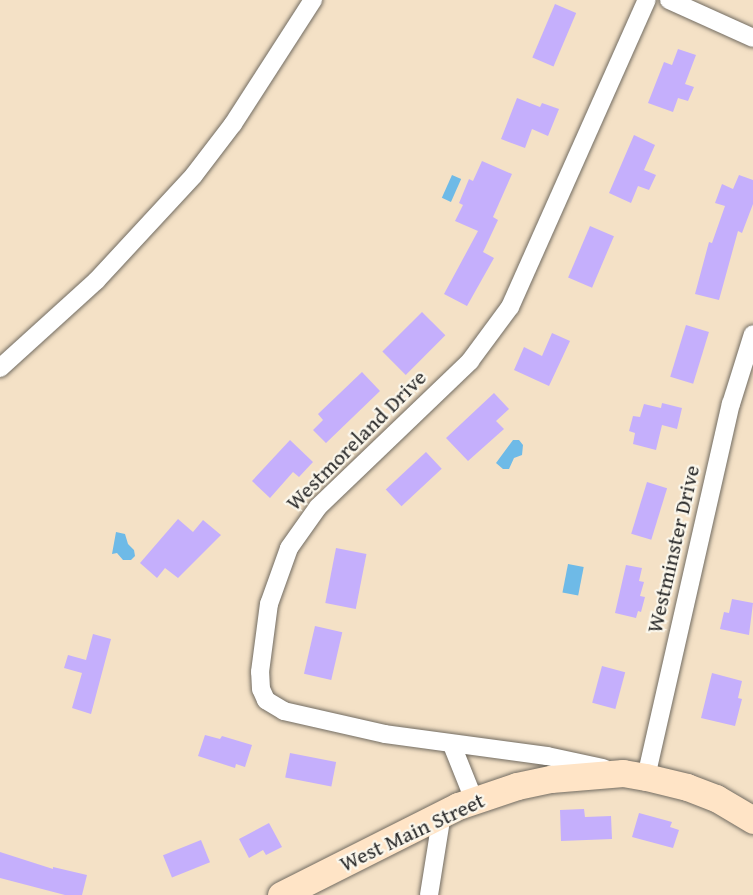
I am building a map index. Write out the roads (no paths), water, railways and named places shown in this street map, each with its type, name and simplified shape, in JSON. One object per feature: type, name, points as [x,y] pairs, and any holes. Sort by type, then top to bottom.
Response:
[{"type":"main road","name":"West Main Street","points":[[281,895],[474,800],[551,779],[634,775],[687,787],[716,798],[753,820]]},
{"type":"street","points":[[0,368],[89,288],[194,175],[233,124],[313,0]]},
{"type":"street","name":"Westmoreland Drive","points":[[634,775],[547,756],[452,745],[310,718],[274,707],[266,700],[261,689],[260,672],[269,604],[289,548],[318,507],[470,361],[510,307],[647,0]]},
{"type":"street","points":[[669,0],[753,38]]},
{"type":"street","name":"Westminster Drive","points":[[634,775],[731,404],[753,334]]},
{"type":"street","points":[[452,745],[474,800]]},
{"type":"street","points":[[429,895],[442,814]]},
{"type":"water","points":[[452,175],[461,179],[451,202],[442,198]]},
{"type":"water","points":[[513,440],[519,440],[523,445],[522,455],[514,458],[509,469],[503,469],[496,463]]},
{"type":"water","points":[[116,532],[125,534],[128,544],[134,550],[135,556],[131,560],[123,560],[117,553],[112,554]]},
{"type":"water","points":[[568,564],[584,567],[578,596],[562,592]]}]
